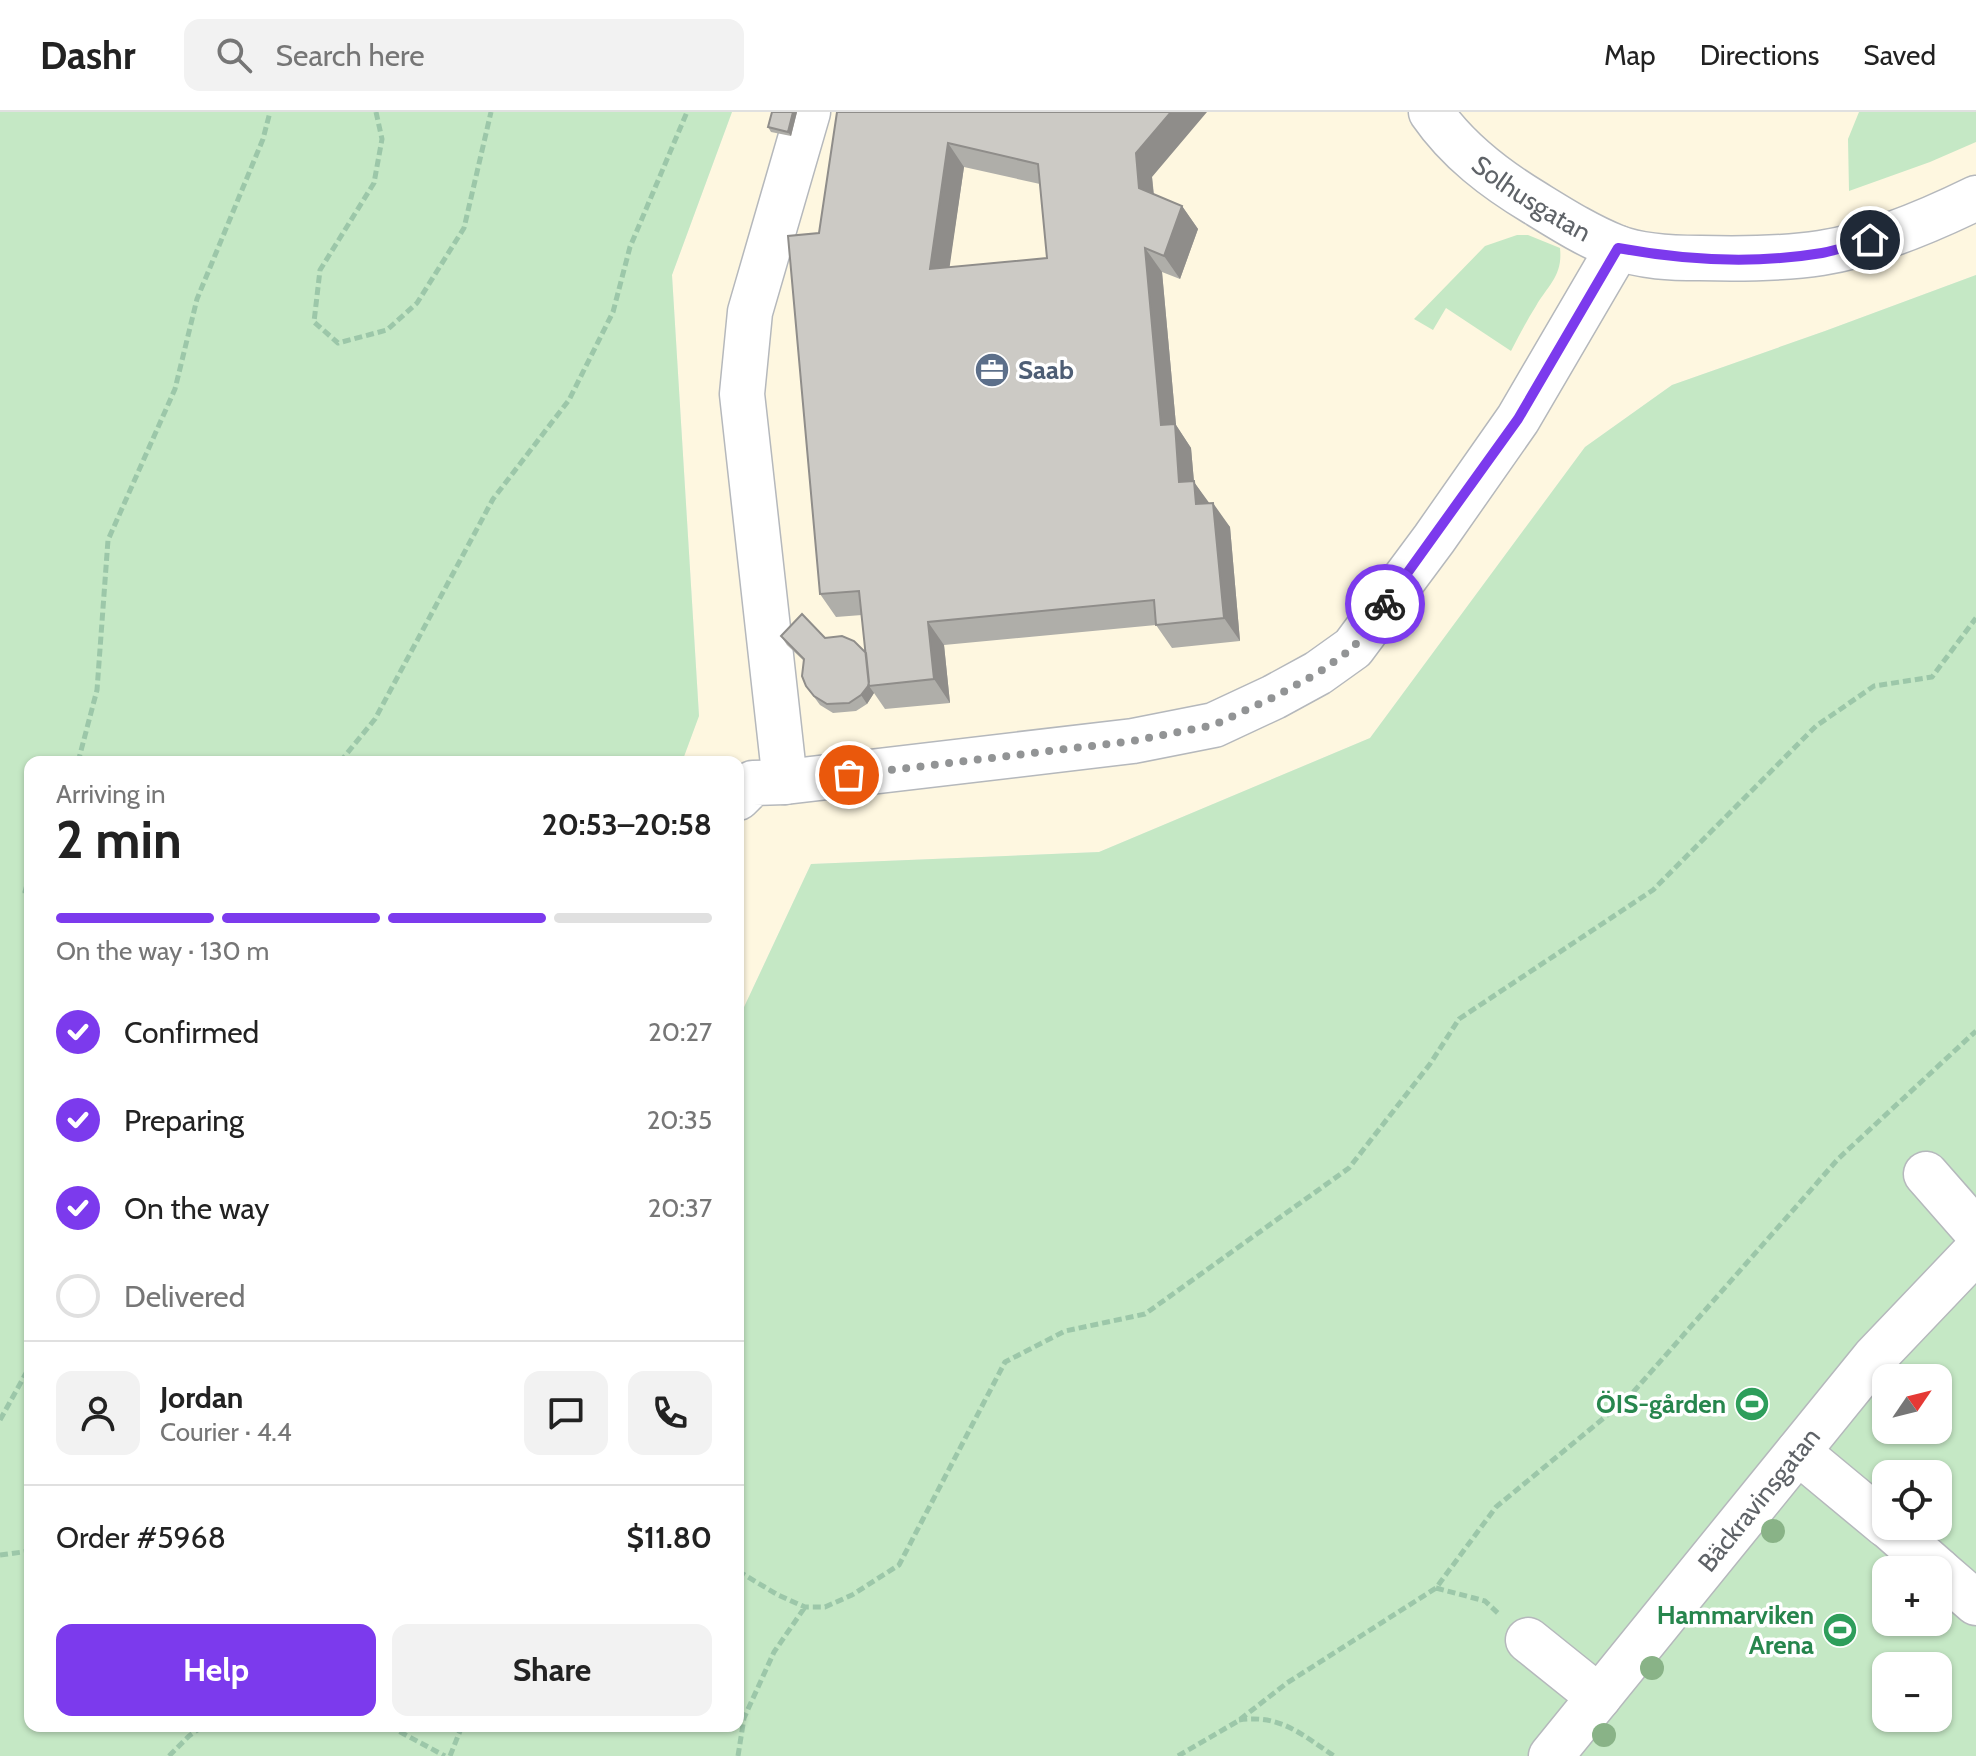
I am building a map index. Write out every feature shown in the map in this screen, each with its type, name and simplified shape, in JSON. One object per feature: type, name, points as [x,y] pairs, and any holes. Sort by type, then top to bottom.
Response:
[{"type":"street","points":[[785,782],[742,394],[750,312],[808,112]]},
{"type":"street","name":"Solhusgatan","points":[[1431,112],[1448,137],[1515,191],[1571,225],[1618,248],[1664,257],[1738,259],[1823,253],[1917,226],[1976,198]]},
{"type":"street","points":[[744,792],[753,783],[785,782],[1133,741],[1214,725],[1318,673],[1353,648],[1451,515],[1518,419],[1618,248]]},
{"type":"street","points":[[1976,1193],[1935,1165],[1976,1231]]},
{"type":"street","name":"Bäckravinsgatan","points":[[1551,1756],[1874,1358],[1976,1251]]},
{"type":"street","points":[[1798,1452],[1872,1513]]},
{"type":"street","points":[[1904,1540],[1922,1556]]},
{"type":"street","points":[[1952,1582],[1976,1603]]},
{"type":"street","points":[[1520,1649],[1591,1706]]},
{"type":"path","points":[[80,756],[97,690],[108,540],[175,389],[197,299],[263,139],[270,112]]},
{"type":"path","points":[[376,112],[382,139],[374,183],[320,270],[314,322],[338,343],[387,330],[417,303],[464,228],[491,112]]},
{"type":"path","points":[[345,756],[375,719],[493,499],[569,400],[613,312],[630,247],[687,112]]},
{"type":"path","points":[[744,1575],[805,1607],[825,1607],[852,1595],[899,1565],[1005,1362],[1065,1331],[1145,1314],[1349,1168],[1430,1064],[1459,1019],[1653,890],[1816,726],[1874,686],[1932,677],[1976,618]]},
{"type":"path","points":[[1178,1756],[1238,1721],[1287,1683],[1436,1588],[1496,1507],[1628,1398],[1838,1159],[1976,1031]]},
{"type":"path","points":[[0,1420],[24,1377]]},
{"type":"path","points":[[0,1555],[24,1552]]},
{"type":"path","points":[[1436,1588],[1485,1601],[1520,1649]]},
{"type":"path","points":[[744,1718],[774,1652],[805,1607]]},
{"type":"path","points":[[1238,1721],[1259,1717],[1274,1720],[1302,1734],[1334,1756]]},
{"type":"path","points":[[169,1756],[195,1732]]},
{"type":"path","points":[[401,1732],[448,1756],[459,1732]]},
{"type":"path","points":[[738,1756],[742,1732]]},
{"type":"shaded area","points":[[732,112],[1976,112],[1976,275],[1672,385],[1585,447],[1370,738],[1099,852],[811,864],[744,1007],[744,756],[684,756],[699,715],[672,275]]},
{"type":"green space","points":[[0,112],[732,112],[672,275],[699,716],[684,756],[24,756],[24,1732],[744,1732],[744,1007],[811,864],[1099,852],[1370,738],[1585,447],[1672,385],[1976,275],[1976,1756],[0,1756]]},
{"type":"green space","points":[[1859,112],[1976,112],[1976,142],[1849,191],[1848,139]]},
{"type":"green space","points":[[1517,235],[1528,235],[1560,248],[1560,258],[1554,280],[1511,351],[1446,308],[1433,330],[1414,319],[1485,246]]},
{"type":"building","points":[[772,112],[793,112],[788,132],[768,127]]},
{"type":"building","name":"Saab","points":[[837,112],[1171,112],[1136,153],[1139,188],[1182,206],[1164,256],[1145,248],[1161,425],[1175,424],[1179,482],[1194,481],[1196,504],[1213,503],[1224,618],[1156,625],[1154,600],[928,622],[934,679],[869,686],[859,591],[820,594],[788,236],[819,233]],"holes":[[[948,143],[1038,164],[1047,258],[930,269]]]},
{"type":"building","points":[[802,614],[825,638],[842,636],[854,641],[866,653],[868,686],[849,703],[827,704],[806,686],[802,676],[804,659],[781,636]]},
{"type":"way so far","points":[[849,775],[1133,741],[1214,725],[1318,673],[1353,648],[1385,604]]},
{"type":"place","name":"Saab","points":[[992,370]]},
{"type":"place","name":"ÖIS-gården","points":[[1752,1404]]},
{"type":"place","name":"Hammarviken Arena","points":[[1840,1630]]},
{"type":"route","points":[[1385,604],[1518,419],[1618,248],[1664,257],[1738,259],[1823,253],[1870,240]]}]
